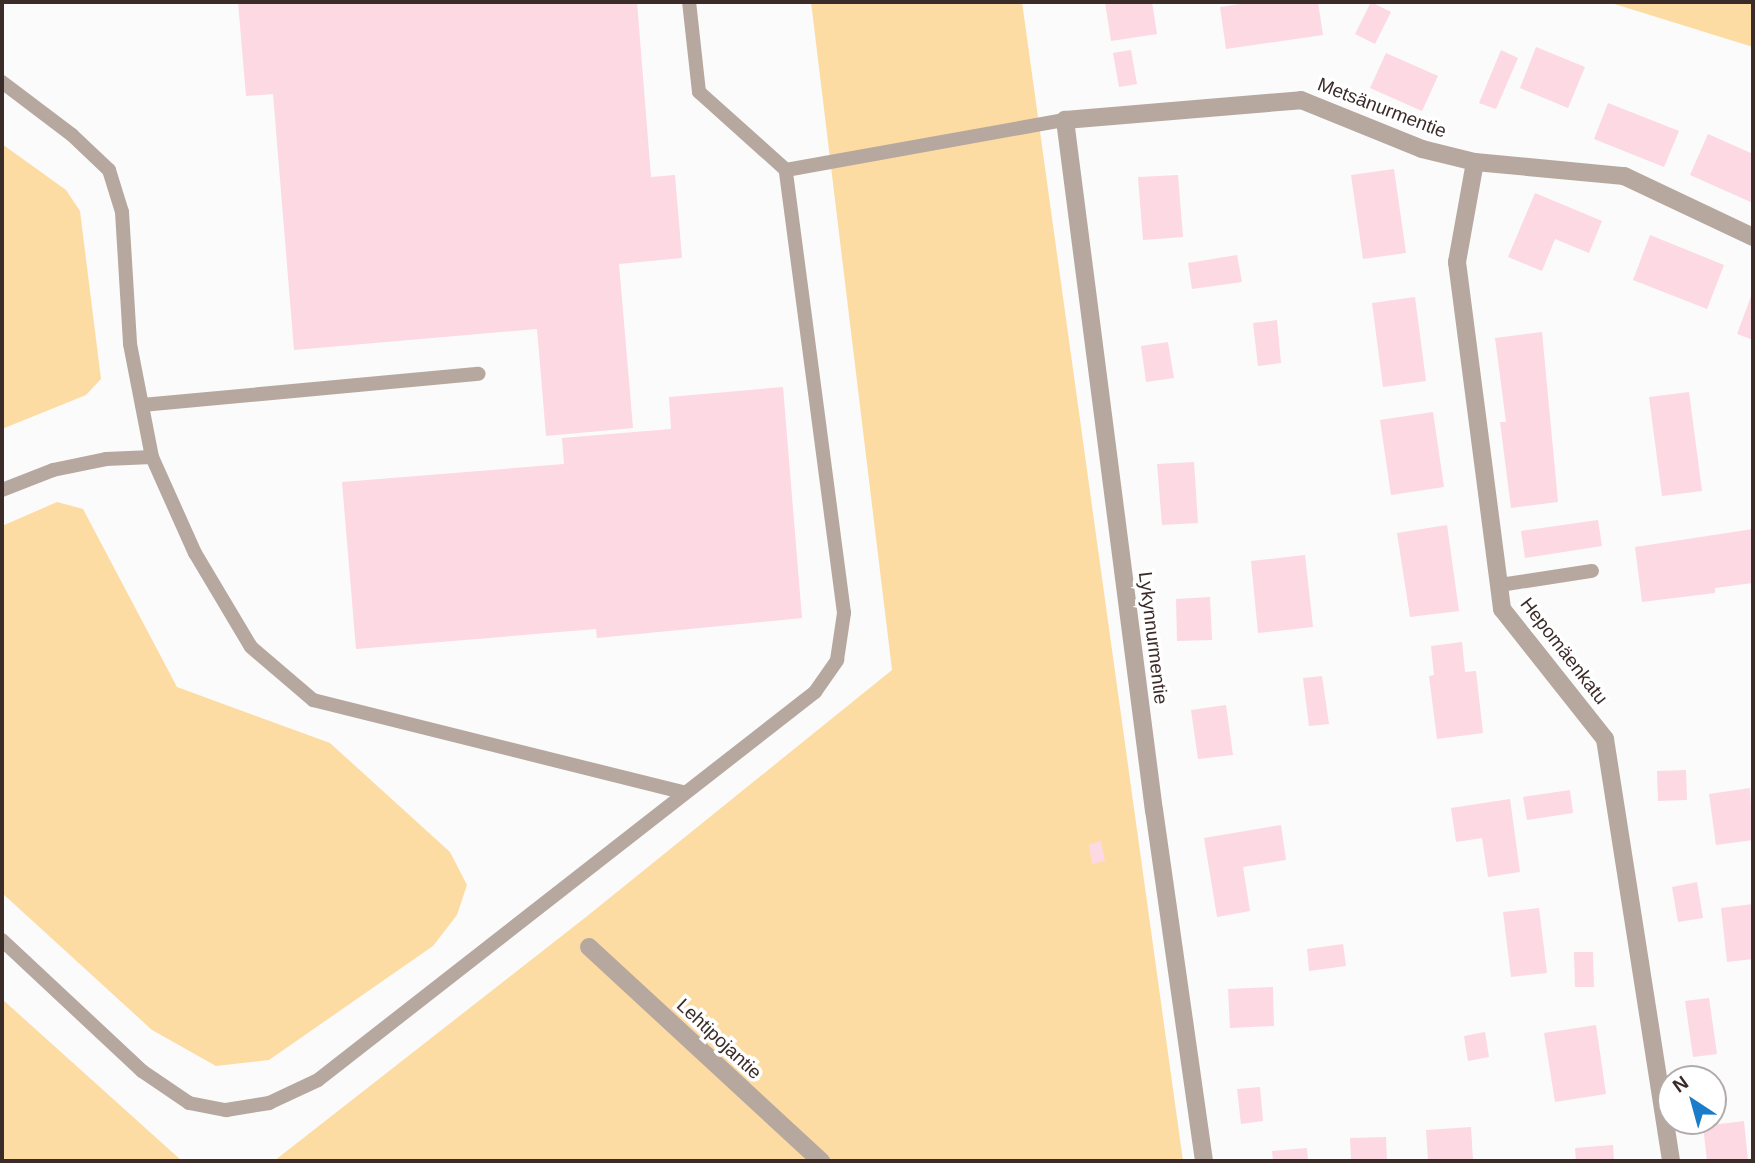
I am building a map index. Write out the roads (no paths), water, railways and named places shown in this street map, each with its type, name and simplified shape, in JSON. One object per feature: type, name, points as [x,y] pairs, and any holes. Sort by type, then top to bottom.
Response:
[{"type":"street","name":"Metsänurmentie","points":[[1065,120],[1301,100],[1422,149],[1475,162],[1624,176],[1753,237]]},
{"type":"street","name":"Lykynnurmentie","points":[[1065,120],[1154,811],[1203,1161]]},
{"type":"street","name":"Hepomäenkatu","points":[[1475,162],[1457,262],[1503,609],[1605,738],[1671,1161]]},
{"type":"street","name":"Lehtipojantie","points":[[589,947],[821,1161]]},
{"type":"lane","points":[[2,940],[142,1071],[189,1103],[226,1110],[269,1103],[318,1080],[815,692],[837,660],[844,613],[786,170],[699,92],[689,2]]},
{"type":"lane","points":[[2,82],[72,135],[108,170],[122,212],[130,344],[152,457],[195,553],[251,647],[313,700],[685,793]]},
{"type":"lane","points":[[786,170],[1065,120]]},
{"type":"lane","points":[[142,405],[479,374]]},
{"type":"lane","points":[[2,490],[53,470],[106,459],[152,457]]},
{"type":"lane","points":[[1500,585],[1592,571]]}]
